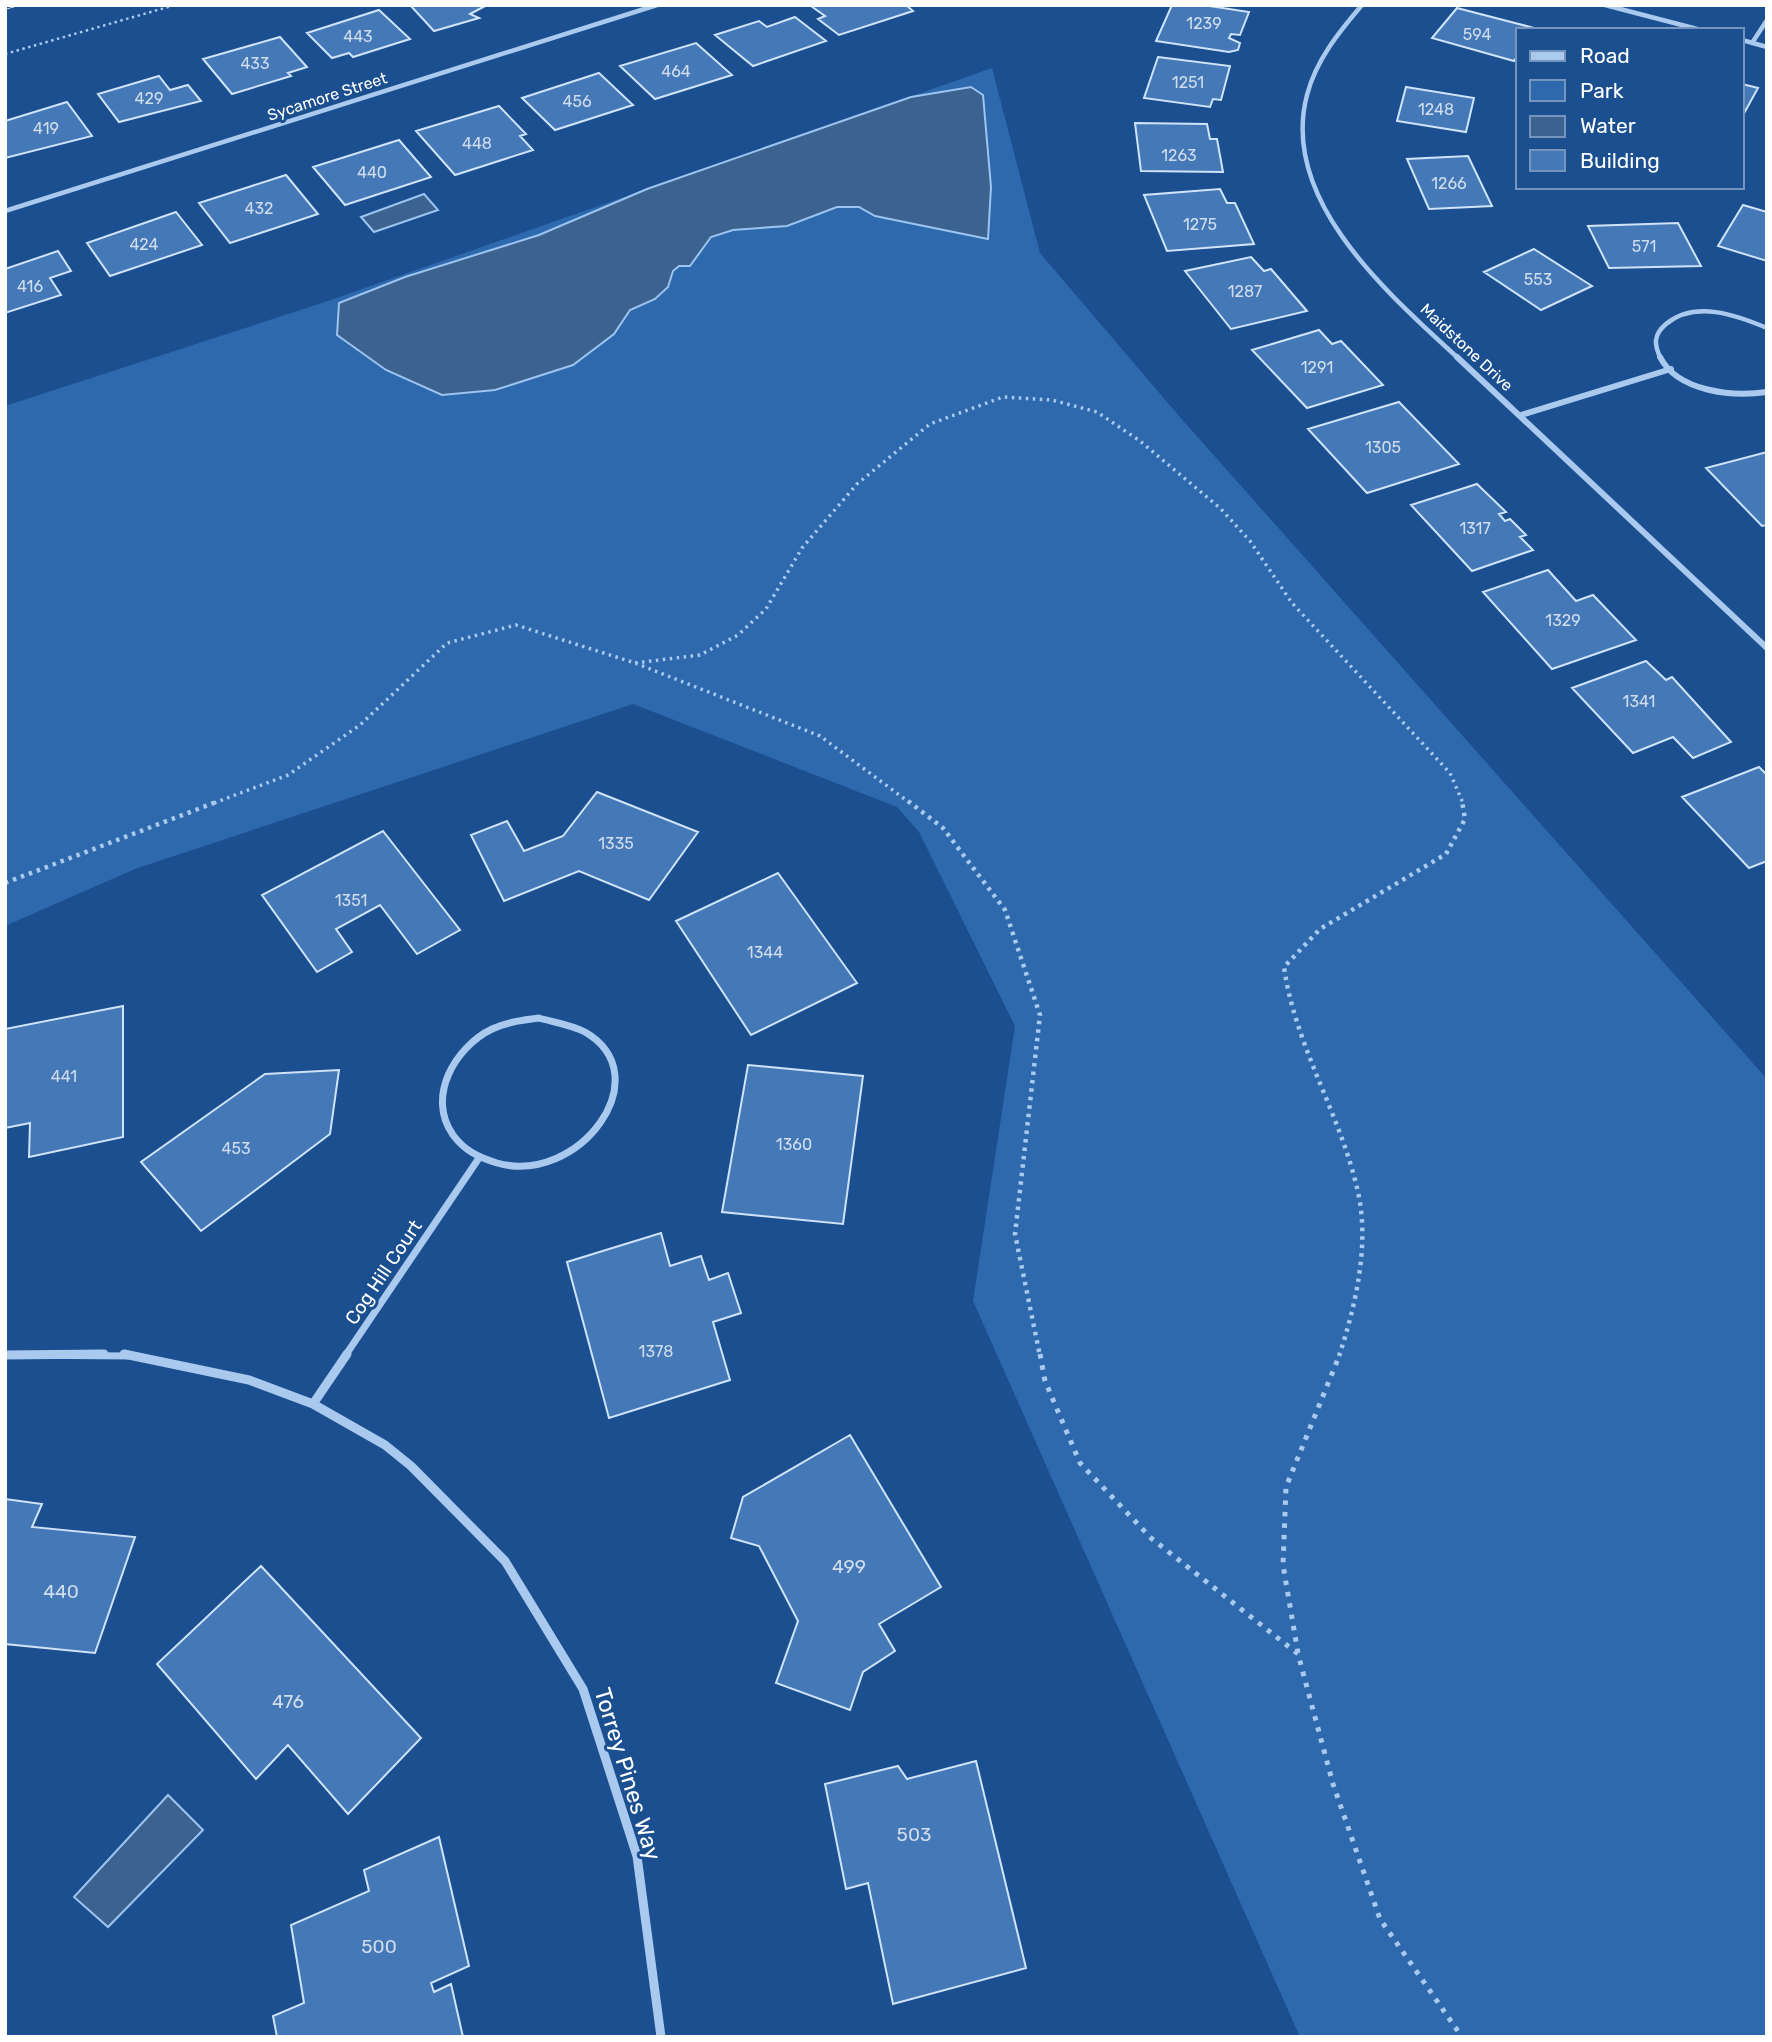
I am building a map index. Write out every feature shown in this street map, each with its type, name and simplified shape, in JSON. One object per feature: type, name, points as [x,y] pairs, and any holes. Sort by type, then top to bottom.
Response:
[{"type":"street","name":"Sycamore Street","points":[[5,211],[657,5]]},
{"type":"street","name":"Maidstone Drive","points":[[1362,5],[1331,41],[1311,77],[1304,109],[1306,161],[1314,187],[1334,225],[1353,252],[1393,295],[1767,648]]},
{"type":"street","points":[[1605,5],[1693,28]]},
{"type":"street","points":[[1752,43],[1767,20]]},
{"type":"street","points":[[1744,41],[1767,47]]},
{"type":"street","points":[[1767,328],[1747,319],[1704,312],[1667,321],[1657,332],[1655,345],[1661,359],[1695,385],[1743,395],[1767,392]]},
{"type":"street","points":[[1521,415],[1671,369]]},
{"type":"street","points":[[539,1017],[566,1021],[588,1032],[605,1049],[614,1070],[615,1094],[607,1117],[591,1139],[568,1155],[539,1166],[508,1167],[479,1158],[457,1144],[444,1122],[441,1097],[447,1072],[463,1049],[486,1031],[512,1021],[539,1017]]},
{"type":"street","name":"Cog Hill Court","points":[[313,1404],[479,1158]]},
{"type":"street","name":"Torrey Pines Way","points":[[5,1355],[123,1354],[249,1380],[313,1404],[385,1445],[411,1466],[505,1561],[583,1689],[637,1856],[661,2037]]},
{"type":"path","points":[[5,54],[175,5]]},
{"type":"path","points":[[635,663],[700,656],[738,635],[765,609],[802,548],[857,484],[930,425],[1003,397],[1052,400],[1097,412],[1140,441],[1220,508],[1250,541],[1292,603],[1450,773],[1462,798],[1465,819],[1446,854],[1320,929],[1284,967],[1289,1002],[1328,1103],[1359,1198],[1361,1265],[1340,1353],[1286,1487],[1283,1565],[1298,1654],[1333,1784],[1380,1919],[1462,2037]]},
{"type":"path","points":[[5,883],[288,775],[360,725],[447,643],[516,625],[635,663],[820,736],[943,828],[1005,910],[1040,1015],[1015,1234],[1045,1381],[1080,1463],[1151,1538],[1298,1654]]},
{"type":"green space","points":[[992,68],[1040,253],[1179,416],[1767,1079],[1767,2037],[1300,2037],[973,1301],[1015,1026],[919,832],[897,807],[633,704],[135,869],[5,926],[5,406],[325,302]]},
{"type":"water","points":[[971,87],[983,95],[991,187],[988,239],[875,216],[859,207],[837,207],[787,226],[733,230],[711,237],[690,266],[679,266],[673,271],[668,287],[655,299],[630,310],[614,334],[573,365],[495,390],[442,395],[386,370],[337,335],[339,303],[405,277],[539,235],[647,189],[911,97]]},
{"type":"water","points":[[424,194],[438,210],[374,232],[361,217]]},
{"type":"water","points":[[168,1795],[203,1830],[108,1927],[74,1897]]},
{"type":"building","points":[[410,5],[487,5],[470,14],[479,18],[434,31]]},
{"type":"building","points":[[906,5],[913,11],[839,35],[818,19],[825,16],[811,6]]},
{"type":"building","points":[[1172,5],[1203,5],[1249,12],[1240,35],[1231,34],[1229,38],[1240,43],[1238,50],[1229,52],[1156,41]]},
{"type":"building","points":[[1457,8],[1534,28],[1516,28],[1514,61],[1432,38]]},
{"type":"building","points":[[379,10],[410,39],[353,57],[349,53],[332,58],[307,33]]},
{"type":"building","points":[[795,17],[826,41],[753,66],[715,35],[759,21],[767,27]]},
{"type":"building","points":[[280,37],[307,67],[288,73],[291,76],[232,94],[203,59]]},
{"type":"building","points":[[696,43],[732,75],[655,99],[620,66]]},
{"type":"building","points":[[1158,57],[1230,66],[1221,100],[1213,99],[1210,107],[1144,98]]},
{"type":"building","points":[[599,73],[633,105],[555,130],[522,98]]},
{"type":"building","points":[[159,76],[170,90],[188,85],[201,101],[119,122],[98,94]]},
{"type":"building","points":[[1744,84],[1758,88],[1744,113]]},
{"type":"building","points":[[1406,87],[1474,98],[1466,132],[1397,121]]},
{"type":"building","points":[[67,102],[92,136],[5,158],[5,121]]},
{"type":"building","points":[[499,106],[526,134],[520,136],[533,150],[455,175],[416,131]]},
{"type":"building","points":[[1135,123],[1207,124],[1210,139],[1217,139],[1223,172],[1141,171]]},
{"type":"building","points":[[399,140],[431,177],[345,205],[313,167]]},
{"type":"building","points":[[1468,156],[1492,206],[1429,209],[1407,159]]},
{"type":"building","points":[[286,175],[318,214],[230,243],[199,203]]},
{"type":"building","points":[[1220,189],[1227,203],[1235,203],[1254,244],[1167,251],[1144,195]]},
{"type":"building","points":[[1743,205],[1767,212],[1767,261],[1718,246]]},
{"type":"building","points":[[176,212],[202,245],[110,276],[87,243]]},
{"type":"building","points":[[1678,223],[1701,266],[1609,268],[1588,226]]},
{"type":"building","points":[[1534,249],[1592,286],[1541,310],[1484,272]]},
{"type":"building","points":[[58,251],[71,271],[50,278],[61,295],[5,313],[5,269]]},
{"type":"building","points":[[1251,257],[1264,271],[1271,269],[1307,311],[1231,329],[1185,271]]},
{"type":"building","points":[[1319,330],[1332,344],[1341,341],[1383,385],[1307,408],[1252,350]]},
{"type":"building","points":[[1399,402],[1459,464],[1367,493],[1308,429]]},
{"type":"building","points":[[1767,452],[1767,525],[1762,526],[1706,468]]},
{"type":"building","points":[[1477,484],[1506,512],[1499,514],[1505,521],[1510,519],[1526,535],[1520,537],[1533,550],[1472,571],[1411,505]]},
{"type":"building","points":[[1548,570],[1576,601],[1593,595],[1636,640],[1552,669],[1483,592]]},
{"type":"building","points":[[1646,661],[1666,680],[1672,677],[1731,742],[1693,758],[1673,737],[1633,753],[1572,688]]},
{"type":"building","points":[[1759,767],[1767,775],[1767,861],[1749,868],[1682,797]]},
{"type":"building","points":[[597,792],[698,832],[649,900],[579,871],[504,901],[471,835],[507,821],[524,851],[563,836]]},
{"type":"building","points":[[383,831],[460,930],[417,954],[380,905],[336,929],[352,952],[317,972],[262,895]]},
{"type":"building","points":[[778,873],[857,983],[751,1035],[676,921]]},
{"type":"building","points":[[123,1006],[123,1137],[29,1157],[30,1123],[5,1128],[5,1029]]},
{"type":"building","points":[[748,1065],[863,1076],[843,1224],[722,1212]]},
{"type":"building","points":[[339,1070],[330,1134],[201,1231],[141,1162],[265,1074]]},
{"type":"building","points":[[661,1233],[670,1266],[701,1256],[709,1280],[728,1273],[741,1313],[713,1322],[730,1380],[609,1418],[567,1262]]},
{"type":"building","points":[[850,1435],[941,1587],[879,1624],[895,1651],[863,1672],[850,1710],[776,1683],[798,1621],[759,1546],[731,1538],[743,1497]]},
{"type":"building","points":[[5,1499],[42,1504],[32,1527],[135,1537],[95,1653],[5,1644]]},
{"type":"building","points":[[261,1566],[421,1738],[348,1814],[288,1745],[256,1779],[157,1664]]},
{"type":"building","points":[[976,1761],[1026,1968],[893,2004],[868,1883],[846,1889],[825,1784],[898,1766],[907,1779]]},
{"type":"building","points":[[439,1837],[469,1966],[431,1983],[434,1992],[451,1984],[463,2037],[277,2037],[273,2016],[304,2003],[291,1925],[369,1891],[364,1870]]},
{"type":"railway","points":[[5,7],[13,5]]}]
